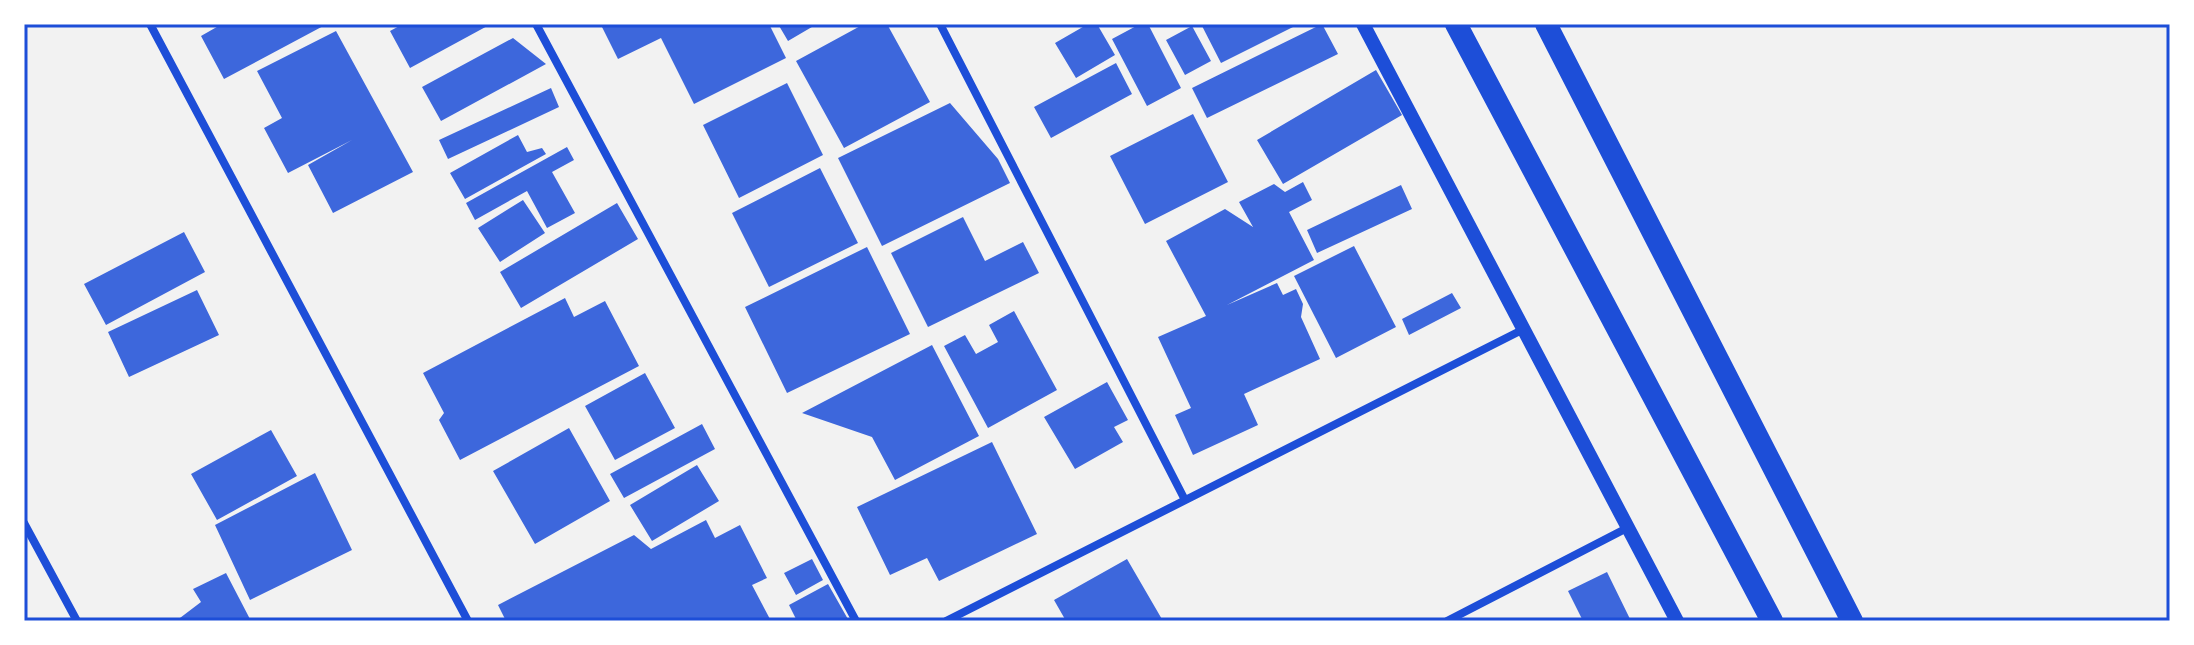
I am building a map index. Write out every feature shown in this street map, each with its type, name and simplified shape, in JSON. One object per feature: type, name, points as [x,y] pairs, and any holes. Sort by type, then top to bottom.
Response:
[{"type":"highway","points":[[1456,24],[1772,621]]},
{"type":"highway","points":[[1546,24],[1852,621]]},
{"type":"street","points":[[150,24],[468,621]]},
{"type":"street","points":[[536,24],[856,621]]},
{"type":"street","points":[[940,24],[1185,500]]},
{"type":"street","points":[[1363,24],[1677,621]]},
{"type":"street","points":[[946,621],[1524,328]]},
{"type":"street","points":[[24,523],[77,621]]},
{"type":"street","points":[[1447,621],[1629,527]]},
{"type":"building","points":[[222,24],[327,24],[224,79],[201,36]]},
{"type":"building","points":[[403,24],[491,24],[410,68],[390,31]]},
{"type":"building","points":[[607,24],[769,24],[786,58],[694,104],[661,38],[618,59],[602,27]]},
{"type":"building","points":[[778,24],[817,24],[788,41]]},
{"type":"building","points":[[864,24],[887,24],[930,102],[844,148],[796,61]]},
{"type":"building","points":[[1088,24],[1097,24],[1115,55],[1076,78],[1055,43]]},
{"type":"building","points":[[1140,24],[1148,24],[1181,88],[1147,106],[1112,39]]},
{"type":"building","points":[[1201,24],[1299,24],[1221,63]]},
{"type":"building","points":[[1322,24],[1338,54],[1207,118],[1192,88]]},
{"type":"building","points":[[1192,26],[1211,61],[1185,75],[1166,40]]},
{"type":"building","points":[[336,31],[413,172],[333,213],[308,165],[352,140],[288,173],[264,128],[282,118],[257,71]]},
{"type":"building","points":[[513,38],[546,64],[441,121],[422,87]]},
{"type":"building","points":[[1116,63],[1132,94],[1051,138],[1034,107]]},
{"type":"building","points":[[1376,70],[1402,115],[1283,184],[1257,140]]},
{"type":"building","points":[[787,83],[823,155],[739,198],[703,125]]},
{"type":"building","points":[[551,88],[559,107],[448,159],[439,140]]},
{"type":"building","points":[[950,103],[998,159],[1010,183],[882,246],[838,158]]},
{"type":"building","points":[[1193,114],[1228,182],[1145,224],[1110,156]]},
{"type":"building","points":[[518,135],[527,152],[542,148],[546,154],[465,199],[450,173]]},
{"type":"building","points":[[567,147],[574,160],[552,172],[575,213],[547,228],[527,191],[475,220],[466,203]]},
{"type":"building","points":[[820,168],[858,243],[769,287],[732,213]]},
{"type":"building","points":[[1303,182],[1312,200],[1289,212],[1314,260],[1227,305],[1277,283],[1283,295],[1296,289],[1303,304],[1301,317],[1320,359],[1244,394],[1258,425],[1193,455],[1175,415],[1191,408],[1158,337],[1206,316],[1166,241],[1225,209],[1253,227],[1239,202],[1274,184],[1285,192]]},
{"type":"building","points":[[1401,185],[1412,209],[1317,253],[1307,230]]},
{"type":"building","points":[[523,200],[545,233],[500,262],[478,228]]},
{"type":"building","points":[[617,203],[638,239],[521,308],[500,272]]},
{"type":"building","points":[[963,217],[985,261],[1023,242],[1039,273],[928,327],[891,253]]},
{"type":"building","points":[[184,232],[205,272],[106,325],[84,284]]},
{"type":"building","points":[[1354,246],[1396,327],[1336,358],[1294,276]]},
{"type":"building","points":[[867,247],[910,334],[787,393],[745,307]]},
{"type":"building","points":[[197,290],[219,335],[129,377],[108,332]]},
{"type":"building","points":[[1452,293],[1461,308],[1409,335],[1402,319]]},
{"type":"building","points":[[565,298],[574,317],[605,301],[639,366],[460,460],[439,420],[444,413],[423,373]]},
{"type":"building","points":[[1014,311],[1057,390],[988,428],[944,346],[965,335],[976,354],[998,342],[989,325]]},
{"type":"building","points":[[932,345],[979,436],[895,480],[872,437],[802,413]]},
{"type":"building","points":[[645,373],[675,428],[615,460],[585,406]]},
{"type":"building","points":[[1107,382],[1128,420],[1114,427],[1123,442],[1075,469],[1044,417]]},
{"type":"building","points":[[702,424],[715,449],[624,498],[610,474]]},
{"type":"building","points":[[569,428],[610,501],[535,544],[493,471]]},
{"type":"building","points":[[271,430],[297,476],[217,520],[191,474]]},
{"type":"building","points":[[992,442],[1037,534],[939,581],[927,558],[890,575],[857,507]]},
{"type":"building","points":[[697,465],[719,501],[652,541],[630,505]]},
{"type":"building","points":[[315,473],[352,550],[250,600],[215,525]]},
{"type":"building","points":[[706,520],[715,538],[740,525],[767,578],[752,585],[771,621],[506,621],[498,605],[634,535],[651,549]]},
{"type":"building","points":[[812,559],[823,580],[796,595],[784,573]]},
{"type":"building","points":[[1127,559],[1163,621],[1066,621],[1054,600]]},
{"type":"building","points":[[1607,572],[1631,621],[1583,621],[1568,591]]},
{"type":"building","points":[[226,573],[251,621],[176,621],[201,602],[193,589]]},
{"type":"building","points":[[828,584],[849,621],[797,621],[789,605]]}]
